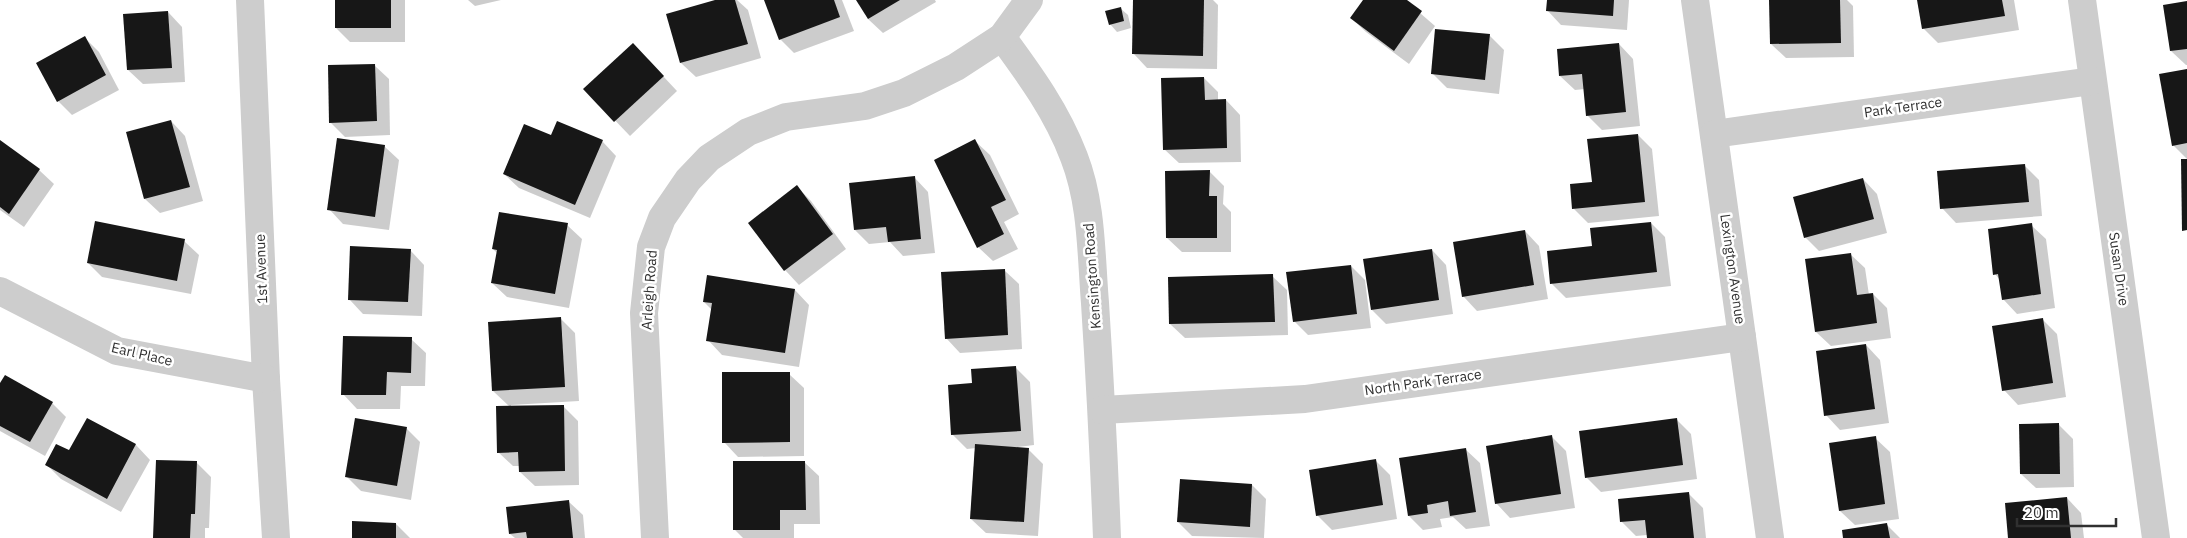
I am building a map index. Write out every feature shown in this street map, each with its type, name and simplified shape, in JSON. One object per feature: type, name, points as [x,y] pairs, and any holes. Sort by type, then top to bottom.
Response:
[{"type":"street","name":"1st Avenue","points":[[250,0],[266,379],[276,538]]},
{"type":"street","name":"Arleigh Road","points":[[655,538],[644,313],[650,247],[662,218],[688,180],[709,158],[748,132],[786,117],[865,106],[904,93],[956,67],[1002,37],[1029,0]]},
{"type":"street","name":"Lexington Avenue","points":[[1695,0],[1770,538]]},
{"type":"street","name":"Susan Drive","points":[[2082,0],[2156,538]]},
{"type":"street","name":"Kensington Road","points":[[1002,37],[1039,87],[1059,121],[1075,159],[1087,201],[1102,410],[1107,538]]},
{"type":"street","name":"Park Terrace","points":[[1714,134],[2092,81]]},
{"type":"street","name":"Earl Place","points":[[0,291],[117,351],[266,379]]},
{"type":"street","name":"North Park Terrace","points":[[1102,410],[1305,398],[1742,337]]},
{"type":"building","points":[[335,0],[391,0],[391,28],[335,28]]},
{"type":"building","points":[[715,0],[735,0],[748,44],[680,63],[666,14]]},
{"type":"building","points":[[764,0],[834,0],[840,17],[779,40]]},
{"type":"building","points":[[856,0],[900,0],[868,19]]},
{"type":"building","points":[[1133,0],[1204,0],[1203,56],[1132,54]]},
{"type":"building","points":[[1363,0],[1407,0],[1422,11],[1394,51],[1350,18]]},
{"type":"building","points":[[1547,0],[1614,0],[1613,16],[1546,11]]},
{"type":"building","points":[[1769,0],[1840,0],[1841,43],[1770,44]]},
{"type":"building","points":[[1917,0],[2002,0],[2005,16],[1922,29]]},
{"type":"building","points":[[2187,1],[2187,49],[2170,51],[2163,5]]},
{"type":"building","points":[[1121,7],[1124,21],[1109,25],[1105,11]]},
{"type":"building","points":[[168,11],[172,68],[127,70],[123,14]]},
{"type":"building","points":[[1435,29],[1490,34],[1485,80],[1431,74]]},
{"type":"building","points":[[85,36],[106,75],[57,102],[36,63]]},
{"type":"building","points":[[633,43],[664,76],[614,122],[583,89]]},
{"type":"building","points":[[1619,43],[1626,112],[1586,116],[1582,74],[1559,76],[1557,49]]},
{"type":"building","points":[[375,64],[377,121],[329,123],[328,65]]},
{"type":"building","points":[[2187,69],[2187,143],[2172,146],[2159,74]]},
{"type":"building","points":[[1204,77],[1205,100],[1226,99],[1227,148],[1163,150],[1161,78]]},
{"type":"building","points":[[171,120],[190,187],[144,199],[126,132]]},
{"type":"building","points":[[557,121],[603,140],[575,205],[503,174],[524,124],[551,135]]},
{"type":"building","points":[[1638,134],[1645,202],[1572,209],[1570,184],[1592,182],[1587,139]]},
{"type":"building","points":[[337,138],[385,145],[375,217],[327,210]]},
{"type":"building","points":[[975,139],[1006,200],[991,207],[1004,234],[977,248],[934,160]]},
{"type":"building","points":[[0,140],[40,169],[9,214],[0,207]]},
{"type":"building","points":[[2181,159],[2187,159],[2187,230],[2182,231]]},
{"type":"building","points":[[2025,164],[2029,202],[1940,209],[1937,171]]},
{"type":"building","points":[[1210,170],[1209,196],[1217,196],[1217,238],[1166,238],[1165,171]]},
{"type":"building","points":[[915,176],[921,239],[888,242],[886,227],[854,230],[849,183]]},
{"type":"building","points":[[1863,178],[1874,219],[1804,238],[1793,197]]},
{"type":"building","points":[[797,185],[833,234],[784,271],[748,223]]},
{"type":"building","points":[[499,212],[568,223],[555,294],[491,283],[497,250],[492,249]]},
{"type":"building","points":[[95,221],[185,239],[177,281],[87,263]]},
{"type":"building","points":[[1651,222],[1657,272],[1550,284],[1547,251],[1592,246],[1590,228]]},
{"type":"building","points":[[2032,223],[2041,294],[2002,300],[1998,274],[1993,275],[1988,229]]},
{"type":"building","points":[[1525,230],[1534,285],[1462,297],[1453,242]]},
{"type":"building","points":[[350,246],[411,249],[408,302],[348,300]]},
{"type":"building","points":[[1432,249],[1439,300],[1371,310],[1363,259]]},
{"type":"building","points":[[1851,253],[1857,295],[1873,293],[1877,323],[1815,332],[1805,259]]},
{"type":"building","points":[[1351,265],[1357,314],[1293,322],[1286,272]]},
{"type":"building","points":[[1005,269],[1008,335],[945,339],[941,272]]},
{"type":"building","points":[[1273,274],[1275,322],[1169,324],[1168,277]]},
{"type":"building","points":[[707,275],[795,289],[785,353],[706,341],[712,303],[703,302]]},
{"type":"building","points":[[561,317],[565,387],[492,391],[488,322]]},
{"type":"building","points":[[2043,318],[2053,383],[2002,391],[1992,326]]},
{"type":"building","points":[[343,336],[412,337],[411,373],[387,372],[386,395],[341,395]]},
{"type":"building","points":[[1866,344],[1875,409],[1824,416],[1816,351]]},
{"type":"building","points":[[1016,366],[1021,431],[951,435],[948,385],[972,383],[971,369]]},
{"type":"building","points":[[722,372],[790,372],[790,442],[722,443]]},
{"type":"building","points":[[5,375],[53,402],[30,442],[0,426],[0,383]]},
{"type":"building","points":[[564,405],[565,471],[519,472],[518,452],[497,453],[496,406]]},
{"type":"building","points":[[87,418],[136,444],[107,499],[45,465],[56,444],[69,450]]},
{"type":"building","points":[[355,418],[407,427],[397,486],[345,477]]},
{"type":"building","points":[[1677,418],[1683,465],[1585,478],[1579,431]]},
{"type":"building","points":[[2059,423],[2060,474],[2020,474],[2019,424]]},
{"type":"building","points":[[1552,435],[1561,494],[1495,504],[1486,446]]},
{"type":"building","points":[[1876,436],[1885,504],[1839,511],[1829,443]]},
{"type":"building","points":[[975,444],[1029,448],[1024,522],[970,519]]},
{"type":"building","points":[[1466,448],[1476,512],[1450,516],[1448,501],[1427,505],[1428,513],[1408,516],[1399,458]]},
{"type":"building","points":[[1376,459],[1383,505],[1316,516],[1309,470]]},
{"type":"building","points":[[156,460],[197,461],[195,514],[191,514],[190,538],[153,538]]},
{"type":"building","points":[[733,461],[805,461],[806,510],[780,510],[780,530],[733,530]]},
{"type":"building","points":[[1180,479],[1252,484],[1250,527],[1177,522]]},
{"type":"building","points":[[1689,492],[1694,538],[1647,538],[1645,520],[1620,522],[1618,499]]},
{"type":"building","points":[[2067,497],[2071,538],[2008,538],[2005,503]]},
{"type":"building","points":[[569,500],[573,538],[527,538],[526,532],[509,534],[506,507]]},
{"type":"building","points":[[352,521],[396,523],[396,538],[352,538]]},
{"type":"building","points":[[1887,523],[1890,538],[1843,538],[1842,530]]}]
